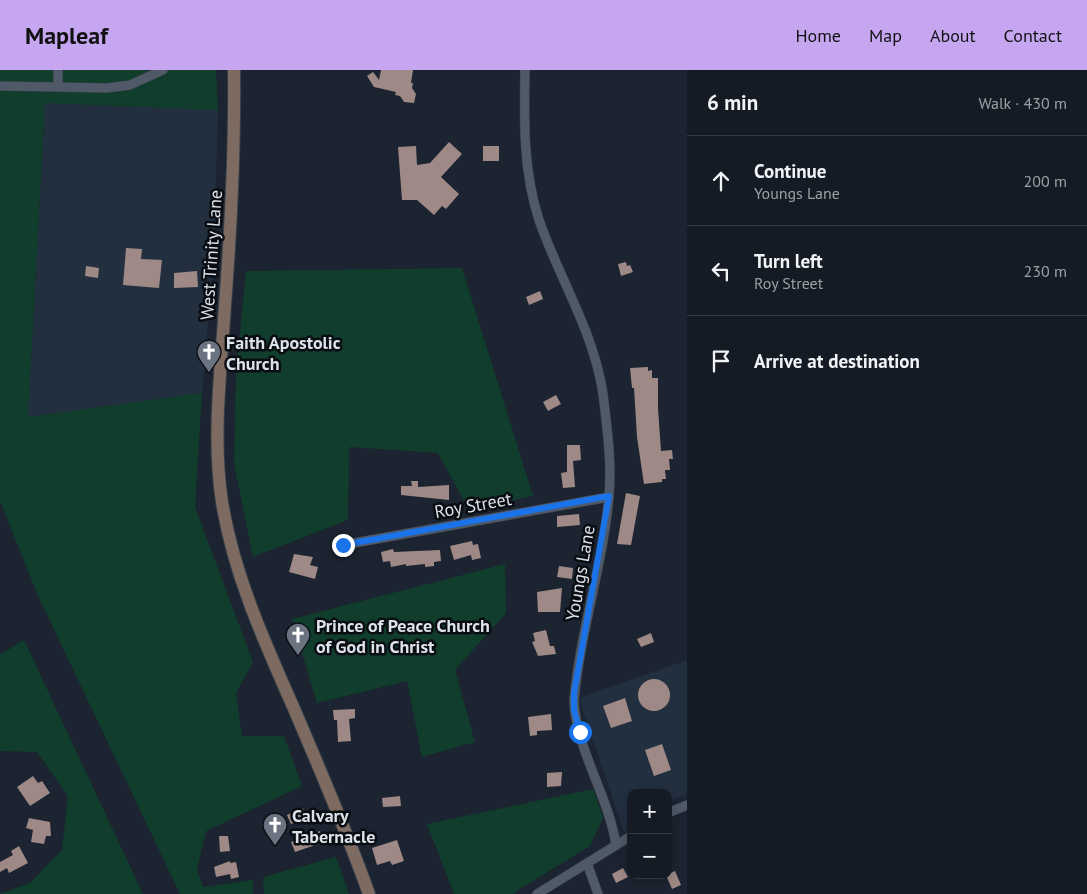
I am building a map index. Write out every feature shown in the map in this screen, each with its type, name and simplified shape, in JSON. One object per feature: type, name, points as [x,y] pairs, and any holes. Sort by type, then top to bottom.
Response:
[{"type":"main road","name":"West Trinity Lane","points":[[234,70],[232,205],[219,395],[218,449],[222,499],[229,540],[242,586],[335,802],[369,894]]},
{"type":"street","points":[[58,70],[58,87]]},
{"type":"street","points":[[0,86],[107,88],[130,85],[162,70]]},
{"type":"street","name":"Youngs Lane","points":[[525,70],[524,135],[529,182],[539,220],[586,333],[598,370],[610,460],[609,496],[574,701],[580,732],[609,817],[616,845]]},
{"type":"street","name":"Roy Street","points":[[343,545],[609,496]]},
{"type":"street","points":[[672,811],[687,805]]},
{"type":"street","points":[[537,894],[627,838]]},
{"type":"street","points":[[587,863],[598,894]]},
{"type":"shaded area","points":[[45,103],[218,110],[214,253],[202,393],[28,417]]},
{"type":"shaded area","points":[[687,660],[687,794],[672,800],[672,789],[627,789],[627,830],[624,832],[579,698]]},
{"type":"green space","points":[[0,70],[216,70],[218,110],[45,103],[28,417],[202,393],[195,507],[253,662],[236,693],[242,736],[284,736],[302,786],[206,831],[197,870],[203,887],[253,880],[253,894],[180,894],[39,598],[0,501]]},
{"type":"green space","points":[[462,268],[533,496],[469,510],[438,453],[349,447],[348,520],[253,557],[234,464],[236,375],[246,271]]},
{"type":"green space","points":[[505,564],[506,613],[455,670],[475,742],[422,757],[407,681],[317,703],[292,619]]},
{"type":"green space","points":[[24,640],[143,894],[0,894],[30,883],[62,850],[68,796],[37,752],[0,751],[0,655]]},
{"type":"green space","points":[[593,789],[603,818],[590,846],[512,894],[454,894],[427,824]]},
{"type":"green space","points":[[336,857],[349,894],[264,894],[263,877]]},
{"type":"building","points":[[381,70],[413,70],[411,83],[413,83],[412,88],[416,94],[414,103],[404,102],[400,96],[395,95],[396,92],[374,87],[367,76],[373,72],[379,80]]},
{"type":"building","points":[[449,142],[462,154],[441,177],[459,194],[446,209],[442,206],[434,215],[417,200],[402,200],[398,147],[416,146],[417,165],[430,163]]},
{"type":"building","points":[[483,146],[499,146],[499,161],[483,161]]},
{"type":"building","points":[[126,248],[142,249],[141,259],[162,260],[159,288],[123,285]]},
{"type":"building","points":[[626,262],[627,266],[630,265],[633,272],[621,276],[618,264]]},
{"type":"building","points":[[86,266],[99,268],[98,278],[85,276]]},
{"type":"building","points":[[197,271],[198,287],[174,288],[174,273]]},
{"type":"building","points":[[540,291],[543,299],[529,305],[526,297]]},
{"type":"building","points":[[648,367],[648,371],[652,370],[652,378],[658,378],[661,451],[672,450],[673,459],[669,459],[670,470],[665,470],[666,479],[662,479],[662,482],[644,484],[637,437],[634,388],[632,388],[630,368]]},
{"type":"building","points":[[556,395],[561,404],[548,411],[543,402]]},
{"type":"building","points":[[567,445],[580,445],[581,460],[573,461],[575,487],[563,488],[561,473],[567,472]]},
{"type":"building","points":[[411,481],[418,481],[418,487],[449,485],[449,500],[401,495],[401,486],[412,486]]},
{"type":"building","points":[[626,493],[640,496],[631,545],[617,544]]},
{"type":"building","points":[[579,514],[580,525],[557,527],[557,516]]},
{"type":"building","points":[[472,541],[473,545],[478,544],[481,558],[472,560],[471,555],[454,560],[450,546]]},
{"type":"building","points":[[393,549],[394,552],[440,550],[441,561],[434,562],[434,566],[425,567],[425,564],[406,566],[406,564],[391,567],[390,561],[383,562],[381,552]]},
{"type":"building","points":[[294,554],[313,557],[310,565],[318,567],[315,579],[289,572]]},
{"type":"building","points":[[559,566],[573,568],[572,579],[557,577]]},
{"type":"building","points":[[562,588],[560,612],[538,612],[537,592]]},
{"type":"building","points":[[546,630],[550,646],[554,646],[556,654],[538,656],[532,642],[535,641],[533,633]]},
{"type":"building","points":[[651,633],[654,642],[641,647],[637,639]]},
{"type":"building","points":[[654,679],[666,683],[670,695],[666,707],[654,711],[642,707],[638,695],[642,683]]},
{"type":"building","points":[[625,698],[632,721],[611,728],[603,706]]},
{"type":"building","points":[[355,709],[355,718],[349,719],[351,741],[338,742],[337,720],[334,720],[333,710]]},
{"type":"building","points":[[551,714],[552,730],[537,731],[537,735],[530,736],[528,717]]},
{"type":"building","points":[[662,744],[671,770],[654,776],[645,750]]},
{"type":"building","points":[[562,772],[561,786],[547,787],[547,773]]},
{"type":"building","points":[[33,776],[38,783],[42,781],[50,793],[30,806],[17,787]]},
{"type":"building","points":[[400,796],[401,806],[383,807],[382,798]]},
{"type":"building","points":[[303,808],[307,817],[291,824],[287,815]]},
{"type":"building","points":[[29,818],[50,822],[51,836],[46,836],[44,844],[31,842],[33,830],[26,828]]},
{"type":"building","points":[[320,831],[324,842],[295,852],[291,842]]},
{"type":"building","points":[[219,836],[228,836],[230,851],[220,852]]},
{"type":"building","points":[[397,840],[404,861],[392,865],[390,861],[377,865],[372,848]]},
{"type":"building","points":[[19,846],[28,863],[9,873],[7,868],[0,872],[0,862],[13,855],[11,851]]},
{"type":"building","points":[[230,861],[230,863],[236,862],[239,877],[231,879],[230,874],[216,877],[214,867]]},
{"type":"building","points":[[623,868],[627,878],[616,883],[612,874]]},
{"type":"building","points":[[675,871],[681,885],[672,889],[668,879],[672,879],[672,872]]},
{"type":"place","name":"Faith Apostolic Church","points":[[209,373]]},
{"type":"place","name":"Prince of Peace Church of God in Christ","points":[[298,656]]},
{"type":"place","name":"Calvary Tabernacle","points":[[275,846]]},
{"type":"route","points":[[343,545],[609,496],[574,693],[574,710],[580,732]]}]
